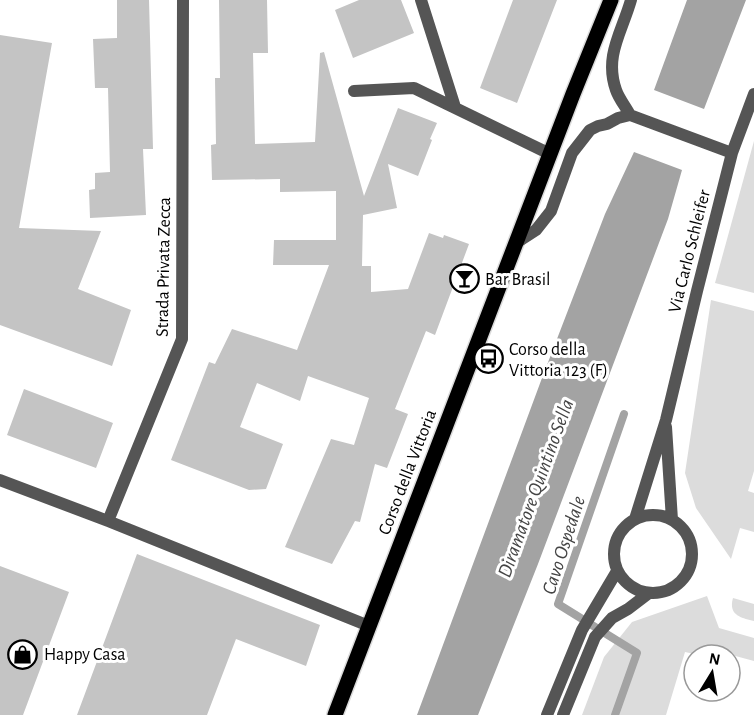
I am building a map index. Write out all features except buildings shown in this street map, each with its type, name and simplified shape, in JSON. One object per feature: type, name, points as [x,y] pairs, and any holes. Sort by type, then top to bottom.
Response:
[{"type":"main road","name":"Corso della Vittoria","points":[[335,715],[611,0]]},
{"type":"street","name":"Strada Privata Zecca","points":[[108,521],[182,339],[183,0]]},
{"type":"street","points":[[421,0],[455,107]]},
{"type":"street","points":[[630,115],[616,91],[611,65],[615,43],[631,0]]},
{"type":"street","points":[[354,91],[414,88],[550,154]]},
{"type":"street","name":"Via Carlo Schleifer","points":[[666,420],[732,153],[754,94]]},
{"type":"street","points":[[516,243],[536,230],[551,211],[572,153],[590,130],[618,118],[630,115],[732,153]]},
{"type":"street","points":[[635,519],[666,420]]},
{"type":"street","points":[[666,420],[672,520]]},
{"type":"street","points":[[0,480],[369,626]]},
{"type":"street","points":[[647,515],[672,520],[682,527],[689,538],[692,563],[687,574],[679,584],[668,591],[649,593],[639,591],[622,579],[617,571],[614,547],[618,536],[625,526],[647,515]]},
{"type":"street","points":[[548,715],[582,630],[617,571]]},
{"type":"street","points":[[563,715],[595,638],[609,622],[649,593]]},
{"type":"shaded area","points":[[754,141],[754,293],[715,283]]},
{"type":"shaded area","points":[[711,300],[754,311],[754,471],[748,491],[754,493],[754,532],[740,528],[731,559],[696,508],[685,473]]},
{"type":"shaded area","points":[[707,596],[719,628],[754,638],[754,661],[742,658],[742,643],[682,643],[682,662],[666,715],[582,715],[604,657],[632,622]]},
{"type":"shaded area","points":[[733,598],[754,604],[754,621],[740,617],[734,612]]},
{"type":"water","points":[[687,0],[746,0],[704,109],[654,90]]},
{"type":"water","name":"Diramatore Quintino Sella","points":[[634,152],[682,170],[668,219],[538,564],[478,715],[417,715],[605,214]]},
{"type":"waterway","name":"Cavo Ospedale","points":[[615,715],[637,653],[558,604],[624,414]]},
{"type":"place","name":"Bar Brasil","points":[[464,279]]},
{"type":"place","name":"Corso della Vittoria 123 (F)","points":[[488,359]]},
{"type":"place","name":"Happy Casa","points":[[23,654]]}]
